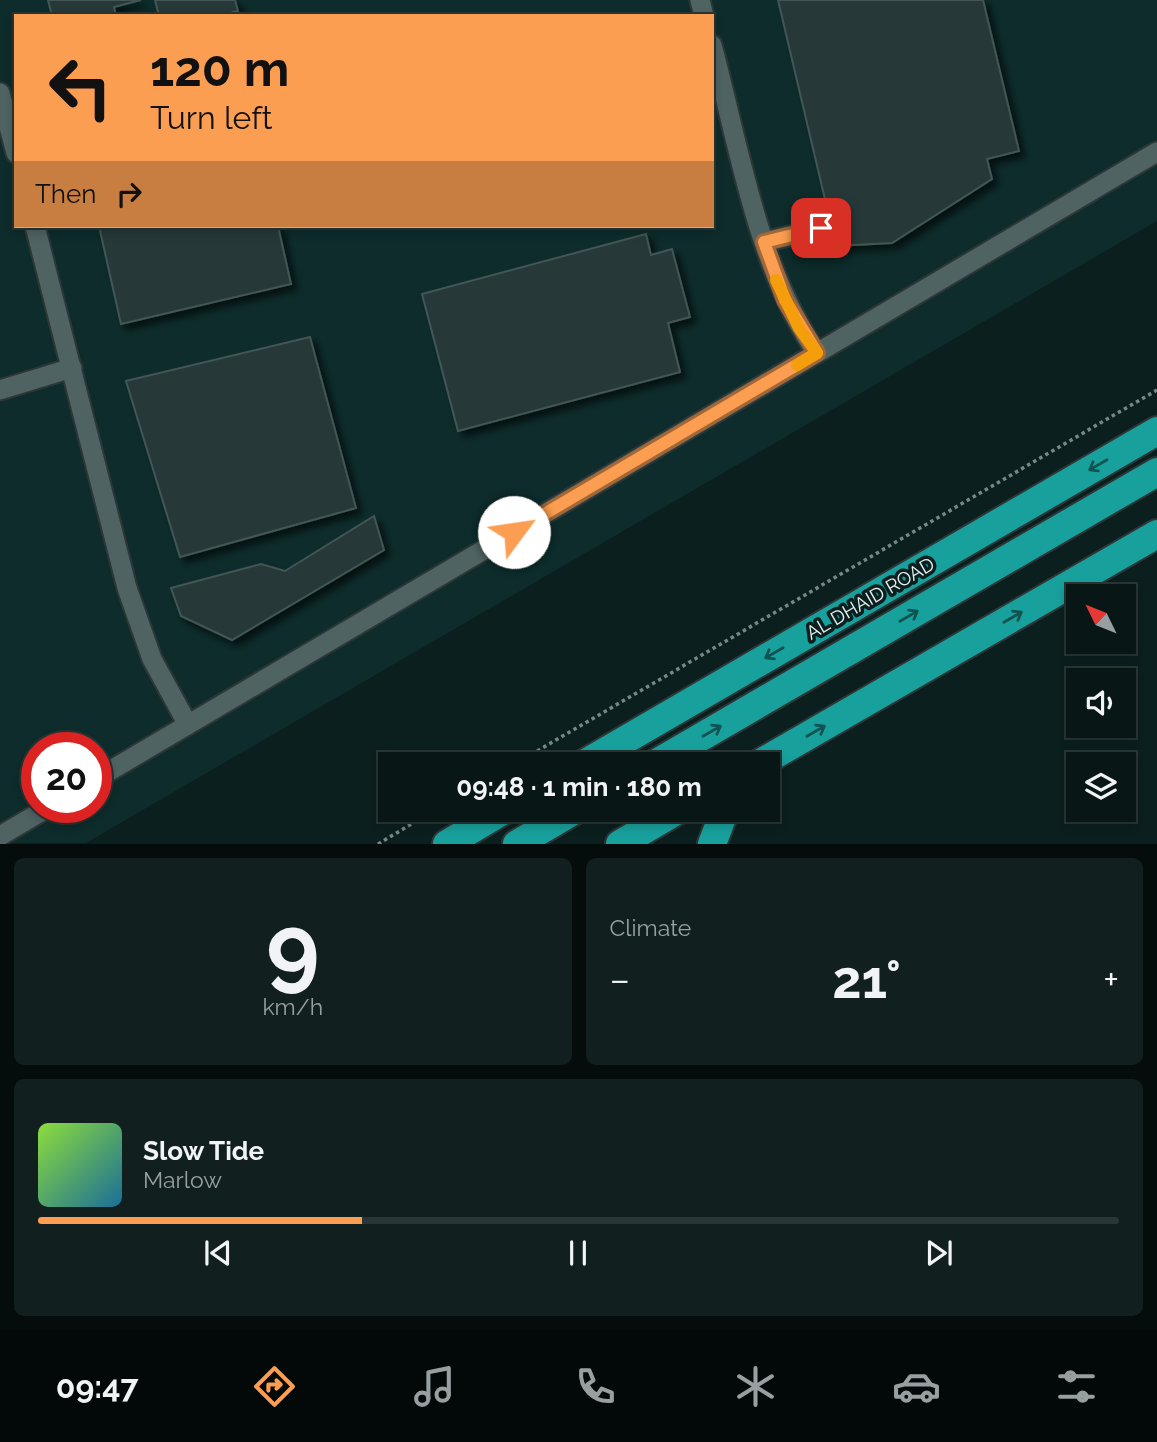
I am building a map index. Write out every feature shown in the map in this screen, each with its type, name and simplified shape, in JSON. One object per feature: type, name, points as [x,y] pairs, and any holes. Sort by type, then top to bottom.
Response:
[{"type":"highway","name":"AL DHAID ROAD","points":[[604,752],[1157,431]]},
{"type":"highway","name":"AL DHAID ROAD","points":[[675,752],[1157,472]]},
{"type":"highway","points":[[780,752],[1157,534]]},
{"type":"highway","points":[[447,844],[484,822]]},
{"type":"highway","points":[[517,844],[555,822]]},
{"type":"highway","points":[[620,844],[658,822]]},
{"type":"highway","points":[[712,844],[720,822]]},
{"type":"lane","points":[[714,53],[764,242],[785,300],[817,353]]},
{"type":"lane","points":[[0,93],[5,133],[14,149]]},
{"type":"lane","points":[[112,770],[1157,152]]},
{"type":"lane","points":[[36,228],[138,624],[152,659],[188,725]]},
{"type":"lane","points":[[764,242],[821,228]]},
{"type":"lane","points":[[0,390],[72,368]]},
{"type":"lane","points":[[0,836],[22,823]]},
{"type":"path","points":[[535,752],[1157,390]]},
{"type":"path","points":[[378,844],[415,822]]},
{"type":"shaded area","points":[[0,0],[1157,0],[1157,221],[86,843],[0,843]]},
{"type":"building","points":[[48,0],[141,0],[114,7],[116,14],[52,14]]},
{"type":"building","points":[[155,0],[235,0],[238,11],[227,14],[158,14]]},
{"type":"building","points":[[778,0],[983,0],[1019,151],[987,159],[992,179],[892,243],[836,246]]},
{"type":"building","points":[[99,228],[278,228],[291,284],[121,324]]},
{"type":"building","points":[[646,234],[651,255],[672,249],[690,317],[668,323],[680,372],[458,431],[422,294]]},
{"type":"building","points":[[310,337],[356,508],[180,557],[126,381]]},
{"type":"building","points":[[374,516],[384,550],[232,640],[181,616],[171,588],[261,564],[285,571]]},
{"type":"slow traffic","points":[[776,280],[799,328],[817,353],[797,365]]},
{"type":"route","points":[[514,532],[817,353],[799,328],[785,300],[764,242],[821,228]]}]
